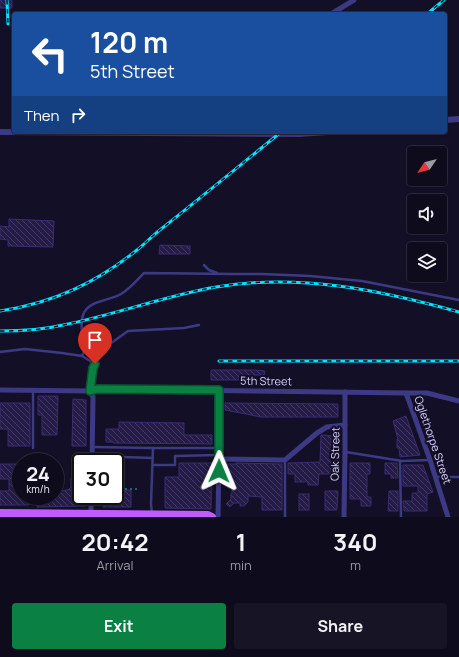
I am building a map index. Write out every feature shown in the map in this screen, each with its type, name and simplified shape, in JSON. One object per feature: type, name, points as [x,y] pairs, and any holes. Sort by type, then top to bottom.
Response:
[{"type":"main road","points":[[0,513],[208,515],[212,517]]},
{"type":"street","points":[[335,12],[354,0]]},
{"type":"street","points":[[447,120],[459,119]]},
{"type":"street","points":[[0,132],[12,132]]},
{"type":"street","points":[[92,453],[93,397],[90,391],[93,368],[95,364]]},
{"type":"street","name":"5th Street","points":[[0,390],[90,391],[97,389],[427,393],[459,401]]},
{"type":"street","points":[[218,517],[219,390]]},
{"type":"street","name":"Oak Street","points":[[344,517],[345,392]]},
{"type":"street","name":"Oglethorpe Street","points":[[406,393],[436,477],[448,517]]},
{"type":"street","points":[[219,457],[285,460],[317,433],[327,427],[345,425]]},
{"type":"lane","points":[[204,265],[209,270],[222,274]]},
{"type":"lane","points":[[82,356],[84,352],[82,321],[87,309],[92,304],[121,295],[144,273],[310,276],[362,281],[459,300]]},
{"type":"lane","points":[[0,352],[25,349],[62,353],[82,356],[95,364],[107,346],[128,332],[184,328],[199,325]]},
{"type":"lane","points":[[33,390],[33,448]]},
{"type":"lane","points":[[92,447],[219,448]]},
{"type":"lane","points":[[152,514],[153,448]]},
{"type":"lane","points":[[345,451],[400,461],[430,460]]},
{"type":"lane","points":[[153,465],[175,465],[175,456],[219,457]]},
{"type":"lane","points":[[124,458],[153,458]]},
{"type":"lane","points":[[285,460],[285,517]]},
{"type":"lane","points":[[400,461],[401,517]]},
{"type":"lane","points":[[436,477],[459,477]]},
{"type":"path","points":[[124,489],[140,489]]},
{"type":"building","points":[[0,0],[12,0],[12,8],[0,8]]},
{"type":"building","points":[[9,219],[54,221],[53,247],[8,246],[8,240],[0,239],[0,226],[9,227]]},
{"type":"building","points":[[160,245],[190,246],[190,254],[159,254]]},
{"type":"building","points":[[211,370],[265,371],[264,375],[254,375],[254,380],[211,380]]},
{"type":"building","points":[[38,396],[58,396],[57,435],[42,435],[42,415],[38,415]]},
{"type":"building","points":[[73,399],[86,400],[86,446],[72,446]]},
{"type":"building","points":[[0,403],[30,403],[30,446],[8,446],[8,429],[0,429]]},
{"type":"building","points":[[225,403],[338,404],[338,417],[261,417],[225,410]]},
{"type":"building","points":[[406,416],[420,455],[400,457],[399,448],[397,448],[398,439],[393,421]]},
{"type":"building","points":[[119,422],[184,423],[184,435],[212,435],[212,444],[106,442],[106,429],[119,429]]},
{"type":"building","points":[[321,435],[336,436],[335,474],[319,474],[318,485],[308,485],[308,482],[295,482],[295,474],[288,474],[288,463],[320,462]]},
{"type":"building","points":[[179,463],[212,463],[211,509],[165,508],[165,477],[179,477]]},
{"type":"building","points":[[350,463],[370,463],[370,474],[367,474],[367,497],[371,497],[371,506],[361,506],[361,499],[350,499]]},
{"type":"building","points":[[385,463],[397,463],[398,478],[391,478],[391,474],[385,474]]},
{"type":"building","points":[[0,464],[12,464],[12,505],[0,505],[0,491],[9,491],[9,479],[0,479]]},
{"type":"building","points":[[227,464],[282,464],[282,510],[262,510],[262,497],[248,496],[248,502],[244,506],[240,506],[240,503],[234,503],[230,507],[226,504],[231,499],[232,494],[232,486],[227,486]]},
{"type":"building","points":[[403,465],[423,465],[433,492],[427,494],[427,511],[404,511],[403,501],[412,501],[412,493],[418,493],[418,486],[403,486]]},
{"type":"building","points":[[72,478],[72,505],[86,506],[37,507],[37,505],[64,505],[64,490],[68,490],[71,487]]},
{"type":"building","points":[[124,490],[131,490],[131,507],[103,507],[103,505],[124,505]]},
{"type":"building","points":[[325,491],[338,491],[337,510],[325,510]]},
{"type":"building","points":[[389,491],[398,491],[398,511],[388,511]]},
{"type":"building","points":[[299,494],[309,494],[309,510],[299,510]]},
{"type":"railway","points":[[7,0],[8,24]]},
{"type":"railway","points":[[429,12],[444,0]]},
{"type":"railway","points":[[0,311],[38,303],[56,297],[90,282],[122,262],[279,134]]},
{"type":"railway","points":[[0,331],[32,330],[55,327],[197,291],[247,283],[308,283],[339,286],[399,297],[459,312]]},
{"type":"railway","points":[[219,361],[459,361]]},
{"type":"route","points":[[95,364],[93,368],[90,391],[97,389],[219,390],[219,471]]}]
